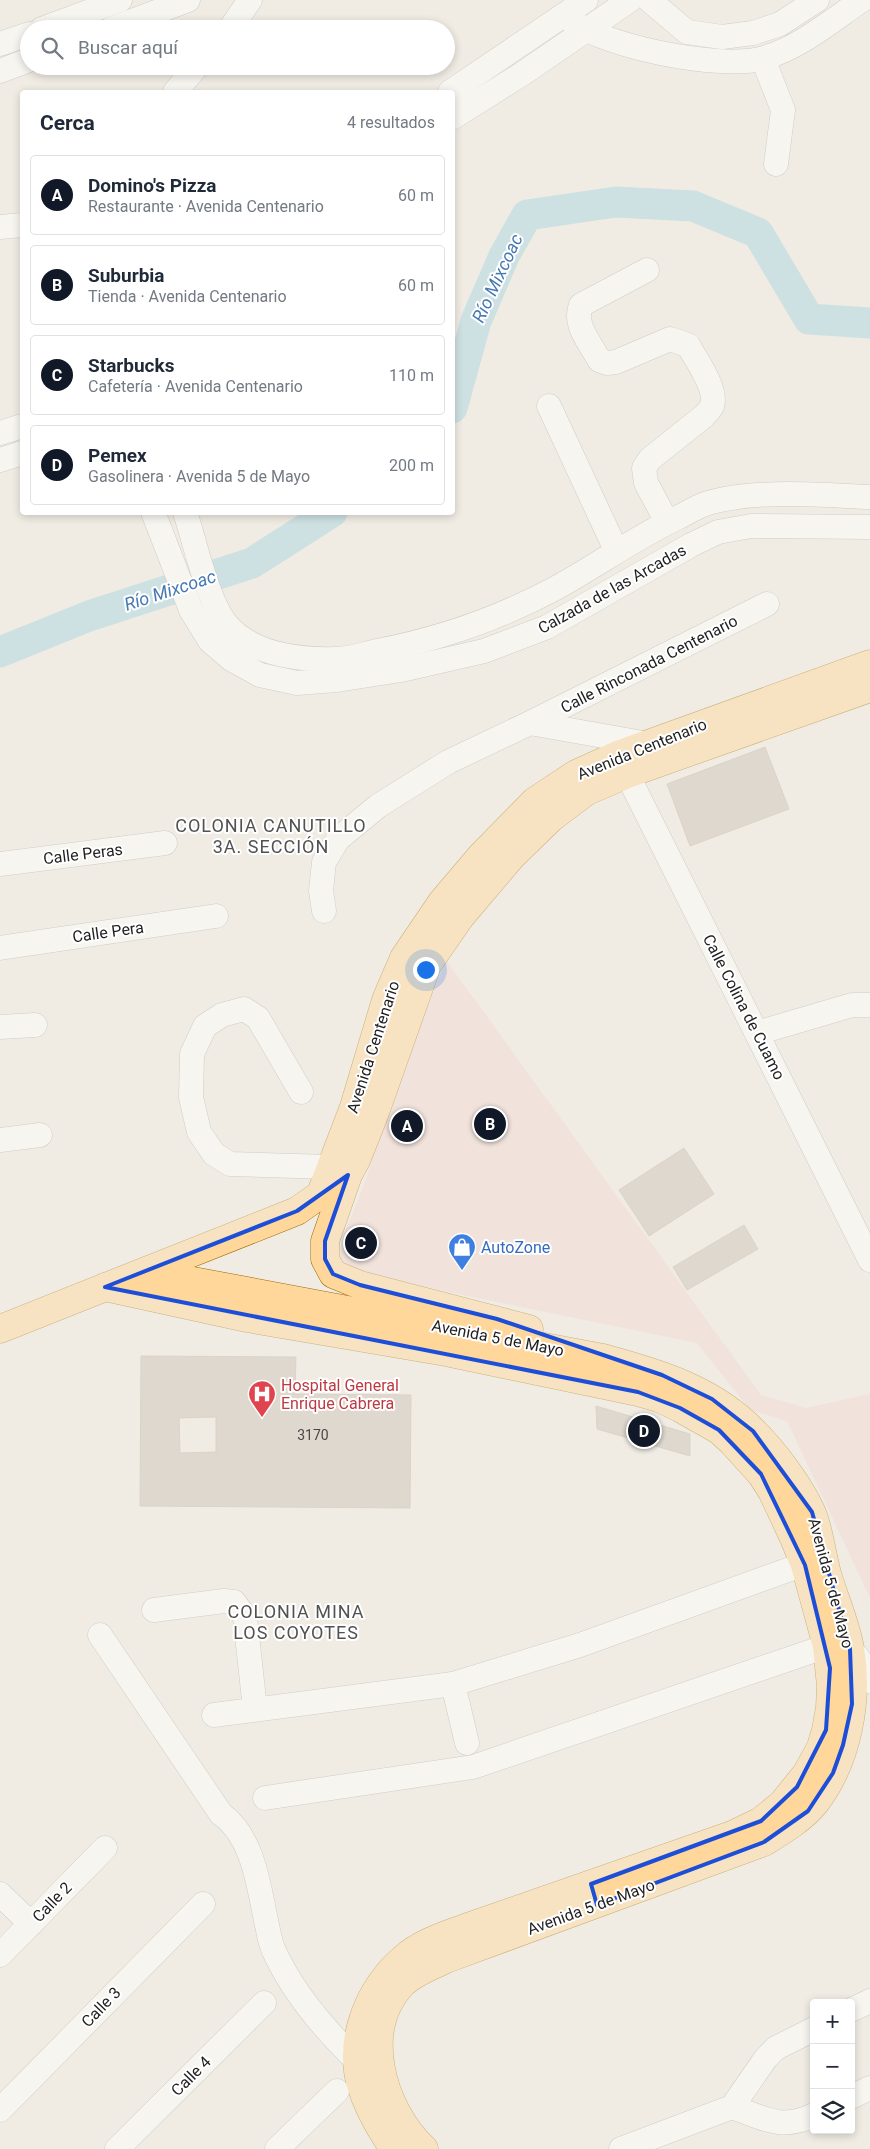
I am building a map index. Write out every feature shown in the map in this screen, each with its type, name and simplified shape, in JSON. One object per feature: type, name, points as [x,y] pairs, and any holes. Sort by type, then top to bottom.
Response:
[{"type":"main road","name":"Avenida Centenario","points":[[622,764],[649,744],[870,664]]},
{"type":"main road","name":"Avenida Centenario","points":[[603,1358],[551,1335],[497,1319],[360,1285],[334,1274],[325,1259],[333,1178],[386,1000],[404,958],[442,902],[481,856],[535,801],[576,774],[622,764],[680,755],[870,688]]},
{"type":"main road","points":[[0,1329],[296,1211],[333,1178]]},
{"type":"main road","name":"Avenida 5 de Mayo","points":[[145,1272],[603,1358],[677,1381],[712,1399],[739,1448],[761,1474],[783,1514],[813,1561],[838,1647],[826,1730],[811,1766],[797,1787],[782,1804],[760,1821],[423,1970],[409,1978],[394,1994],[380,2024],[380,2067],[395,2111],[403,2125],[424,2149]]},
{"type":"main road","name":"Avenida 5 de Mayo","points":[[105,1287],[247,1318],[446,1352],[638,1392],[725,1422]]},
{"type":"main road","name":"Avenida 5 de Mayo","points":[[394,2149],[371,2112],[361,2084],[357,2061],[363,2018],[378,1986],[404,1957],[424,1944],[594,1894]]},
{"type":"street","points":[[66,20],[120,0]]},
{"type":"street","points":[[135,20],[188,0]]},
{"type":"street","points":[[236,20],[250,0]]},
{"type":"street","points":[[453,90],[586,0]]},
{"type":"street","points":[[455,116],[522,74],[630,0]]},
{"type":"street","points":[[649,0],[687,32],[722,37],[753,33],[780,24],[816,0]]},
{"type":"street","points":[[565,15],[575,25],[622,44],[695,59],[731,62],[763,59],[796,46],[862,0]]},
{"type":"street","points":[[0,44],[20,37]]},
{"type":"street","points":[[763,59],[783,110],[776,164]]},
{"type":"street","points":[[0,71],[20,63]]},
{"type":"street","points":[[177,90],[190,75]]},
{"type":"street","points":[[0,227],[20,225]]},
{"type":"street","points":[[647,270],[581,306],[578,322],[599,360],[607,363],[616,362],[670,339],[688,345],[710,386],[713,396],[712,407],[704,416],[650,459],[644,468],[646,483],[667,522]]},
{"type":"street","points":[[549,406],[616,550]]},
{"type":"street","points":[[0,433],[20,427]]},
{"type":"street","points":[[0,460],[20,454]]},
{"type":"street","points":[[824,525],[825,495]]},
{"type":"street","name":"Calzada de las Arcadas","points":[[186,515],[214,606],[228,626],[246,640],[271,652],[302,658],[340,659],[398,647],[478,624],[557,587],[616,550],[667,522],[707,504],[745,496],[825,495],[870,497]]},
{"type":"street","name":"Calzada de las Arcadas","points":[[154,515],[191,610],[210,640],[231,659],[260,675],[296,683],[337,680],[402,670],[484,651],[547,627],[691,545],[718,532],[751,526],[824,525],[870,527]]},
{"type":"street","name":"Calle Rinconada Centenario","points":[[324,911],[321,891],[324,862],[338,839],[378,806],[448,762],[767,604]]},
{"type":"street","name":"Calle Rinconada Centenario","points":[[530,723],[649,744],[680,755]]},
{"type":"street","name":"Calle Colina de Cuamo","points":[[622,764],[870,1260]]},
{"type":"street","name":"Calle Peras","points":[[0,864],[165,843]]},
{"type":"street","name":"Calle Pera","points":[[0,948],[216,916]]},
{"type":"street","points":[[757,1033],[852,1005],[870,1006]]},
{"type":"street","points":[[301,1092],[258,1018],[244,1009],[222,1015],[205,1026],[192,1054],[191,1097],[199,1132],[214,1154],[230,1164],[333,1178]]},
{"type":"street","points":[[0,1028],[36,1025]]},
{"type":"street","points":[[0,1140],[40,1135]]},
{"type":"street","points":[[214,1715],[453,1684],[580,1645],[813,1561]]},
{"type":"street","points":[[154,1610],[224,1601],[234,1602],[245,1617],[255,1709]]},
{"type":"street","points":[[100,1634],[221,1814],[235,1828],[253,1860],[273,1948],[286,1977],[329,2034],[357,2061]]},
{"type":"street","points":[[265,1798],[473,1767],[838,1647],[858,1657],[870,1681]]},
{"type":"street","points":[[453,1684],[467,1743]]},
{"type":"street","name":"Calle 2","points":[[0,1956],[105,1848]]},
{"type":"street","points":[[0,1894],[31,1924]]},
{"type":"street","name":"Calle 3","points":[[0,2110],[203,1904]]},
{"type":"street","points":[[855,2008],[870,2001]]},
{"type":"street","name":"Calle 4","points":[[117,2149],[264,2003]]},
{"type":"street","points":[[621,2149],[732,2107],[766,2058],[776,2048],[810,2031]]},
{"type":"street","points":[[855,2095],[870,2088]]},
{"type":"street","points":[[277,2149],[337,2091]]},
{"type":"street","points":[[732,2107],[782,2124],[801,2122],[810,2117]]},
{"type":"highlighted area","points":[[348,1175],[325,1241],[325,1259],[333,1274],[360,1285],[497,1319],[662,1375],[712,1399],[753,1431],[812,1512],[850,1649],[852,1704],[843,1745],[833,1773],[808,1811],[764,1842],[597,1905],[591,1884],[761,1821],[797,1787],[826,1730],[830,1668],[805,1565],[761,1474],[719,1430],[680,1408],[638,1392],[105,1287],[297,1211]]},
{"type":"shaded area","points":[[446,960],[761,1395],[806,1408],[870,1394],[870,1598],[787,1421],[750,1410],[697,1343],[448,1292],[343,1268],[338,1257],[343,1237],[363,1187],[398,1080]]},
{"type":"building","points":[[765,747],[789,809],[690,846],[667,784]]},
{"type":"building","points":[[684,1148],[714,1194],[649,1236],[619,1190]]},
{"type":"building","points":[[744,1225],[758,1249],[687,1290],[673,1267]]},
{"type":"building","name":"Hospital General Enrique Cabrera","points":[[141,1356],[296,1357],[295,1394],[411,1395],[410,1508],[140,1506]],"holes":[[[216,1417],[216,1452],[180,1453],[179,1418]]]},
{"type":"building","points":[[596,1406],[690,1434],[690,1456],[597,1429]]},
{"type":"waterway","name":"Río Mixcoac","points":[[455,397],[476,321],[504,256],[527,215],[616,202],[693,206],[758,233],[809,319],[870,323]]},
{"type":"waterway","name":"Río Mixcoac","points":[[0,652],[89,616],[252,563],[327,515]]},
{"type":"place","name":"Suburbia","points":[[490,1124]]},
{"type":"place","name":"Domino's Pizza","points":[[407,1126]]},
{"type":"place","name":"Starbucks","points":[[361,1243]]},
{"type":"place","name":"AutoZone","points":[[462,1271]]},
{"type":"place","name":"Hospital General Enrique Cabrera","points":[[262,1418]]},
{"type":"place","name":"Pemex","points":[[644,1431]]},
{"type":"district","name":"COLONIA CANUTILLO 3A. SECCIÓN","points":[[271,835]]},
{"type":"district","name":"COLONIA MINA LOS COYOTES","points":[[296,1621]]}]
